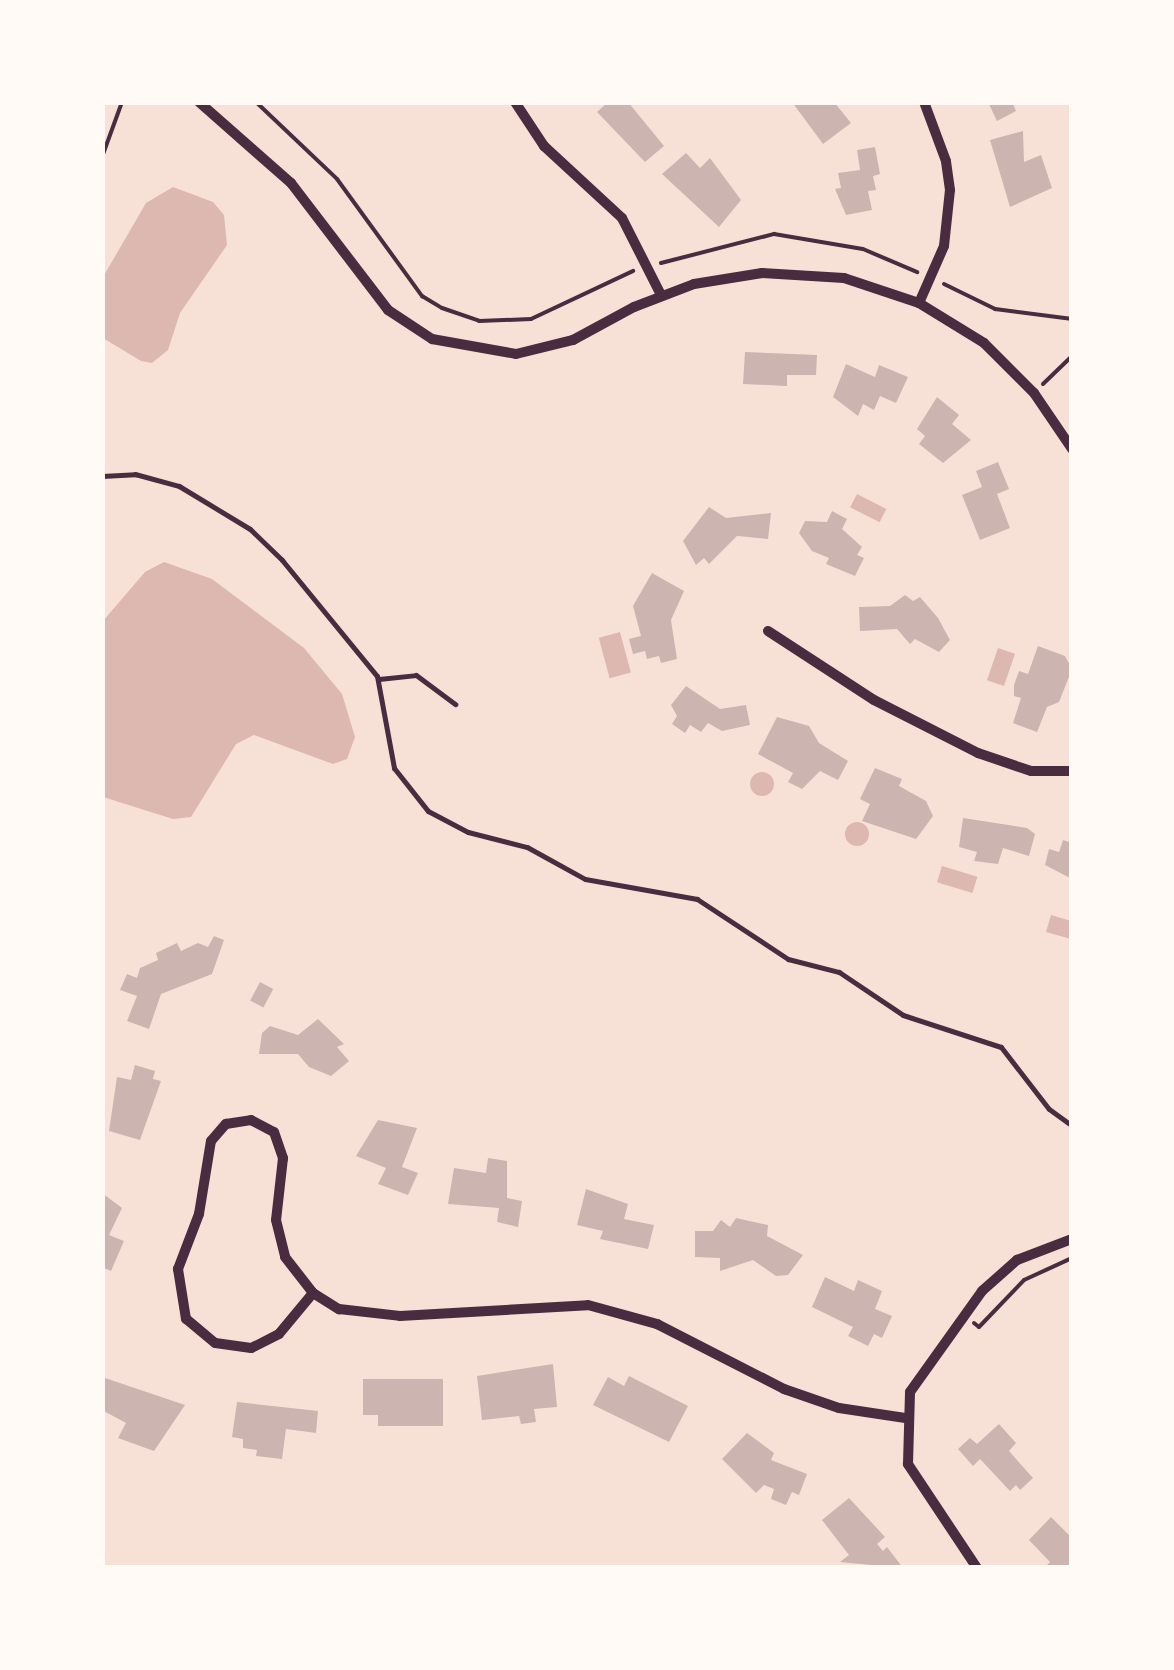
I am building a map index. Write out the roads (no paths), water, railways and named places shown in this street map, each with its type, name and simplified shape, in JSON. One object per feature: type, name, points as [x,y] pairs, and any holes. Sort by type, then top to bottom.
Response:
[{"type":"street","points":[[200,102],[290,183],[388,310],[432,339],[485,353],[530,352],[574,340],[661,295],[727,277],[806,273],[844,278],[919,304],[1010,366],[1072,449]]},
{"type":"street","points":[[515,102],[544,146],[622,218],[661,295]]},
{"type":"street","points":[[919,304],[944,246],[950,190],[946,160],[924,102]]},
{"type":"street","points":[[768,631],[874,700],[978,753],[1024,769],[1072,771]]},
{"type":"street","points":[[313,1293],[280,1334],[250,1348],[215,1343],[186,1319],[178,1269],[198,1214],[211,1141],[226,1124],[250,1120],[274,1132],[281,1144],[278,1238],[313,1293],[340,1310],[380,1316],[588,1305],[657,1324],[799,1395],[905,1418]]},
{"type":"street","points":[[976,1568],[917,1486],[904,1442],[905,1418],[918,1376],[963,1313],[1017,1260],[1072,1239]]},
{"type":"lane","points":[[102,476],[134,474],[179,486],[250,529],[324,607],[378,679],[394,768],[428,811],[468,832],[527,848],[585,879],[697,899],[788,958],[839,972],[903,1014],[988,1040],[1012,1055],[1049,1109],[1072,1126]]},
{"type":"lane","points":[[378,679],[416,675],[455,704]]}]
